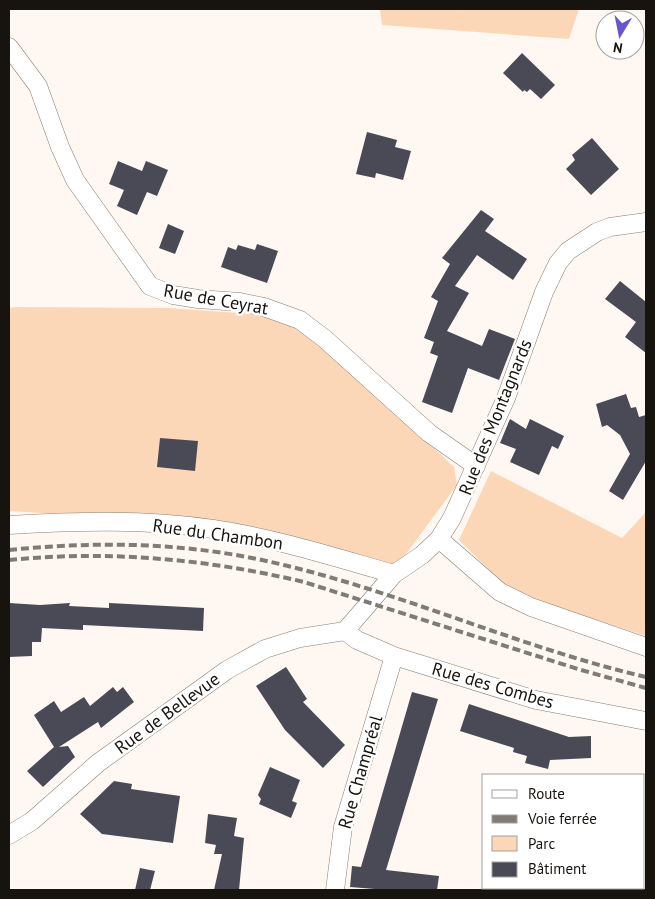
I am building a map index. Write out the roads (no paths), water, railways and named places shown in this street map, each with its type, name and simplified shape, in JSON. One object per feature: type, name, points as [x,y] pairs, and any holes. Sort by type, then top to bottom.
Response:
[{"type":"street","name":"Rue de Ceyrat","points":[[9,47],[38,86],[60,147],[75,180],[150,286],[173,295],[240,302],[264,307],[300,320],[325,339],[429,433],[476,466]]},
{"type":"street","name":"Rue des Montagnards","points":[[345,632],[394,574],[422,555],[439,539],[452,518],[506,398],[544,292],[558,263],[568,251],[596,232],[610,227],[646,222]]},
{"type":"street","name":"Rue du Chambon","points":[[9,525],[82,520],[163,524],[213,529],[298,546],[394,574]]},
{"type":"street","points":[[439,539],[500,592],[531,607],[646,646]]},
{"type":"street","name":"Rue des Combes","points":[[345,632],[357,640],[394,656],[536,700],[646,721]]},
{"type":"street","name":"Rue de Bellevue","points":[[9,835],[32,821],[98,763],[227,670],[266,649],[300,638],[345,632]]},
{"type":"street","name":"Rue Champréal","points":[[335,890],[343,827],[394,656]]},
{"type":"railway","points":[[9,550],[39,547],[128,545],[188,548],[247,557],[347,582],[546,649],[646,677]]},
{"type":"railway","points":[[9,560],[46,557],[121,557],[194,562],[268,574],[304,582],[581,670],[646,688]]}]
